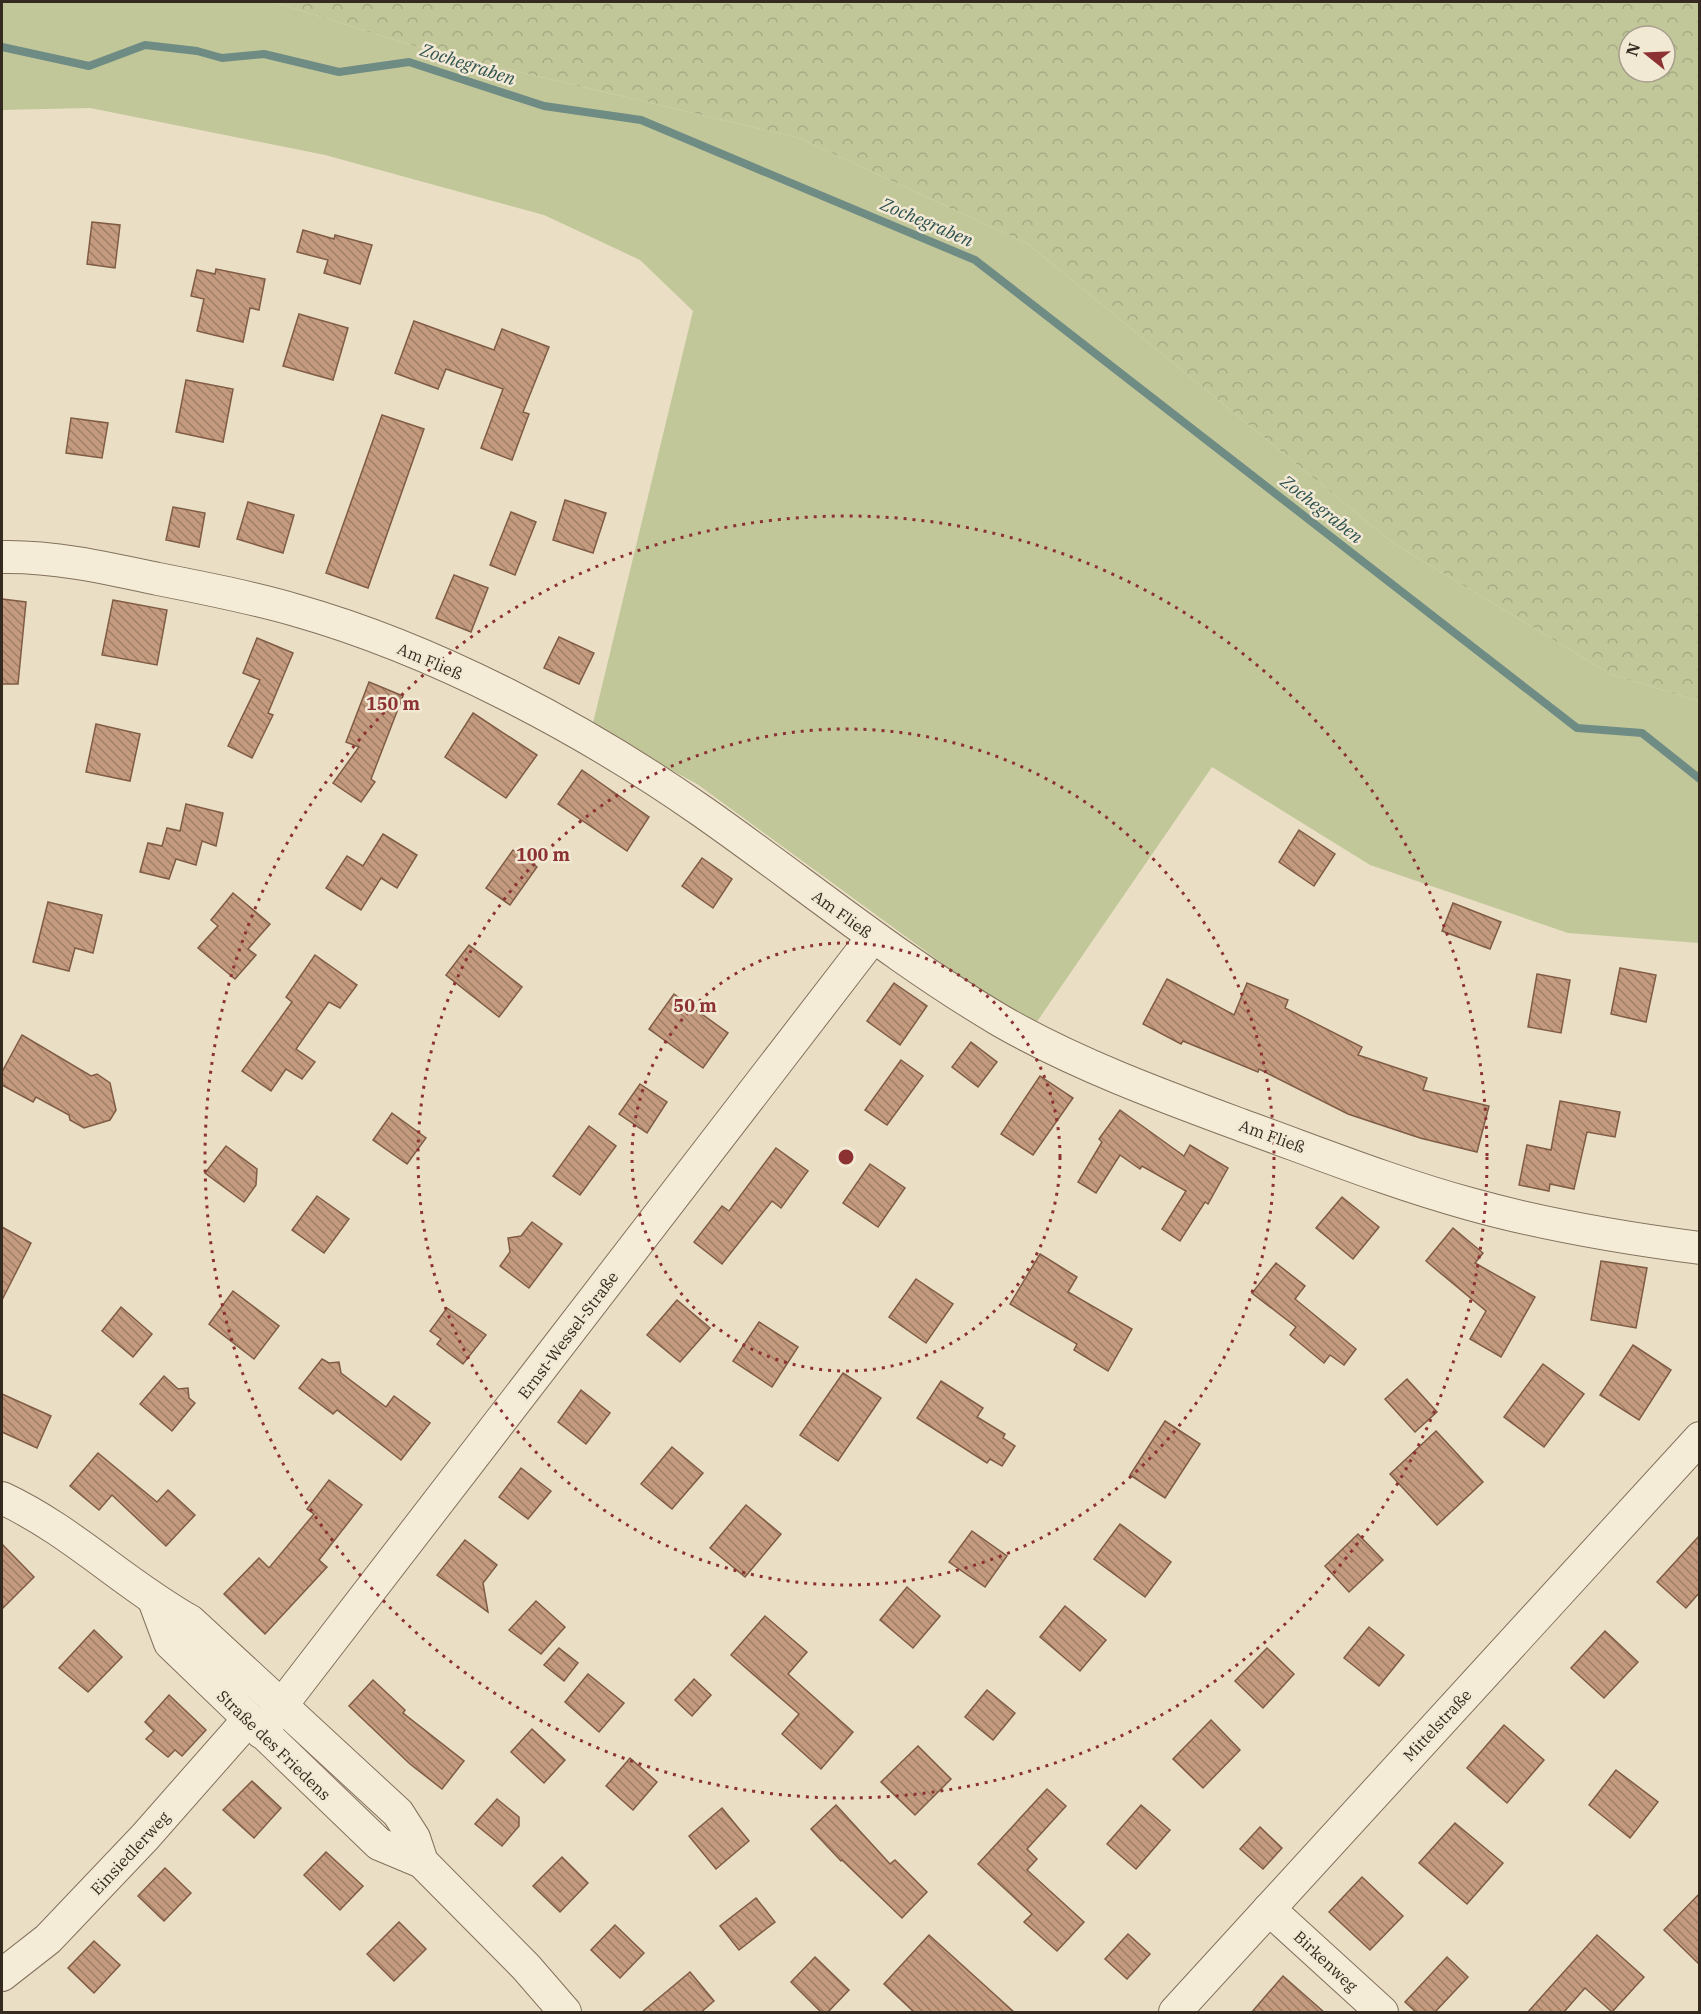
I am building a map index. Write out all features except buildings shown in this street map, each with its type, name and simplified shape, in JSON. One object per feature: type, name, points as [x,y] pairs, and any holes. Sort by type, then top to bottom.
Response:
[{"type":"street","name":"Am Fließ","points":[[2,557],[29,557],[129,573],[298,611],[459,673],[568,726],[701,810],[873,937],[1001,1020],[1032,1037],[1168,1098],[1470,1204],[1583,1229],[1700,1248]]},
{"type":"street","name":"Ernst-Wessel-Straße","points":[[254,1726],[283,1704],[873,937]]},
{"type":"street","name":"Mittelstraße","points":[[1175,2013],[1700,1438]]},
{"type":"street","name":"Straße des Friedens","points":[[2,1498],[59,1529],[154,1600],[190,1621],[283,1704],[398,1813],[414,1838],[422,1862]]},
{"type":"street","name":"Straße des Friedens","points":[[154,1600],[170,1643],[379,1844],[422,1862],[518,1958],[565,2013]]},
{"type":"street","name":"Einsiedlerweg","points":[[2,1975],[48,1939],[254,1726]]},
{"type":"street","name":"Birkenweg","points":[[1269,1909],[1382,2013]]},
{"type":"green space","points":[[2,2],[273,2],[427,50],[799,138],[1028,244],[1393,543],[1610,674],[1699,701],[1699,943],[1568,933],[1370,865],[1212,767],[1034,1026],[987,996],[697,784],[592,727],[693,311],[640,260],[544,215],[325,155],[90,108],[2,110]]},
{"type":"green space","points":[[273,2],[1699,2],[1699,701],[1610,674],[1393,543],[1028,244],[799,138],[427,50]]},
{"type":"waterway","name":"Zochegraben","points":[[2,47],[89,66],[145,45],[197,51],[222,58],[264,54],[339,72],[409,62],[544,106],[641,120],[975,260],[1577,728],[1642,733],[1700,779]]}]
